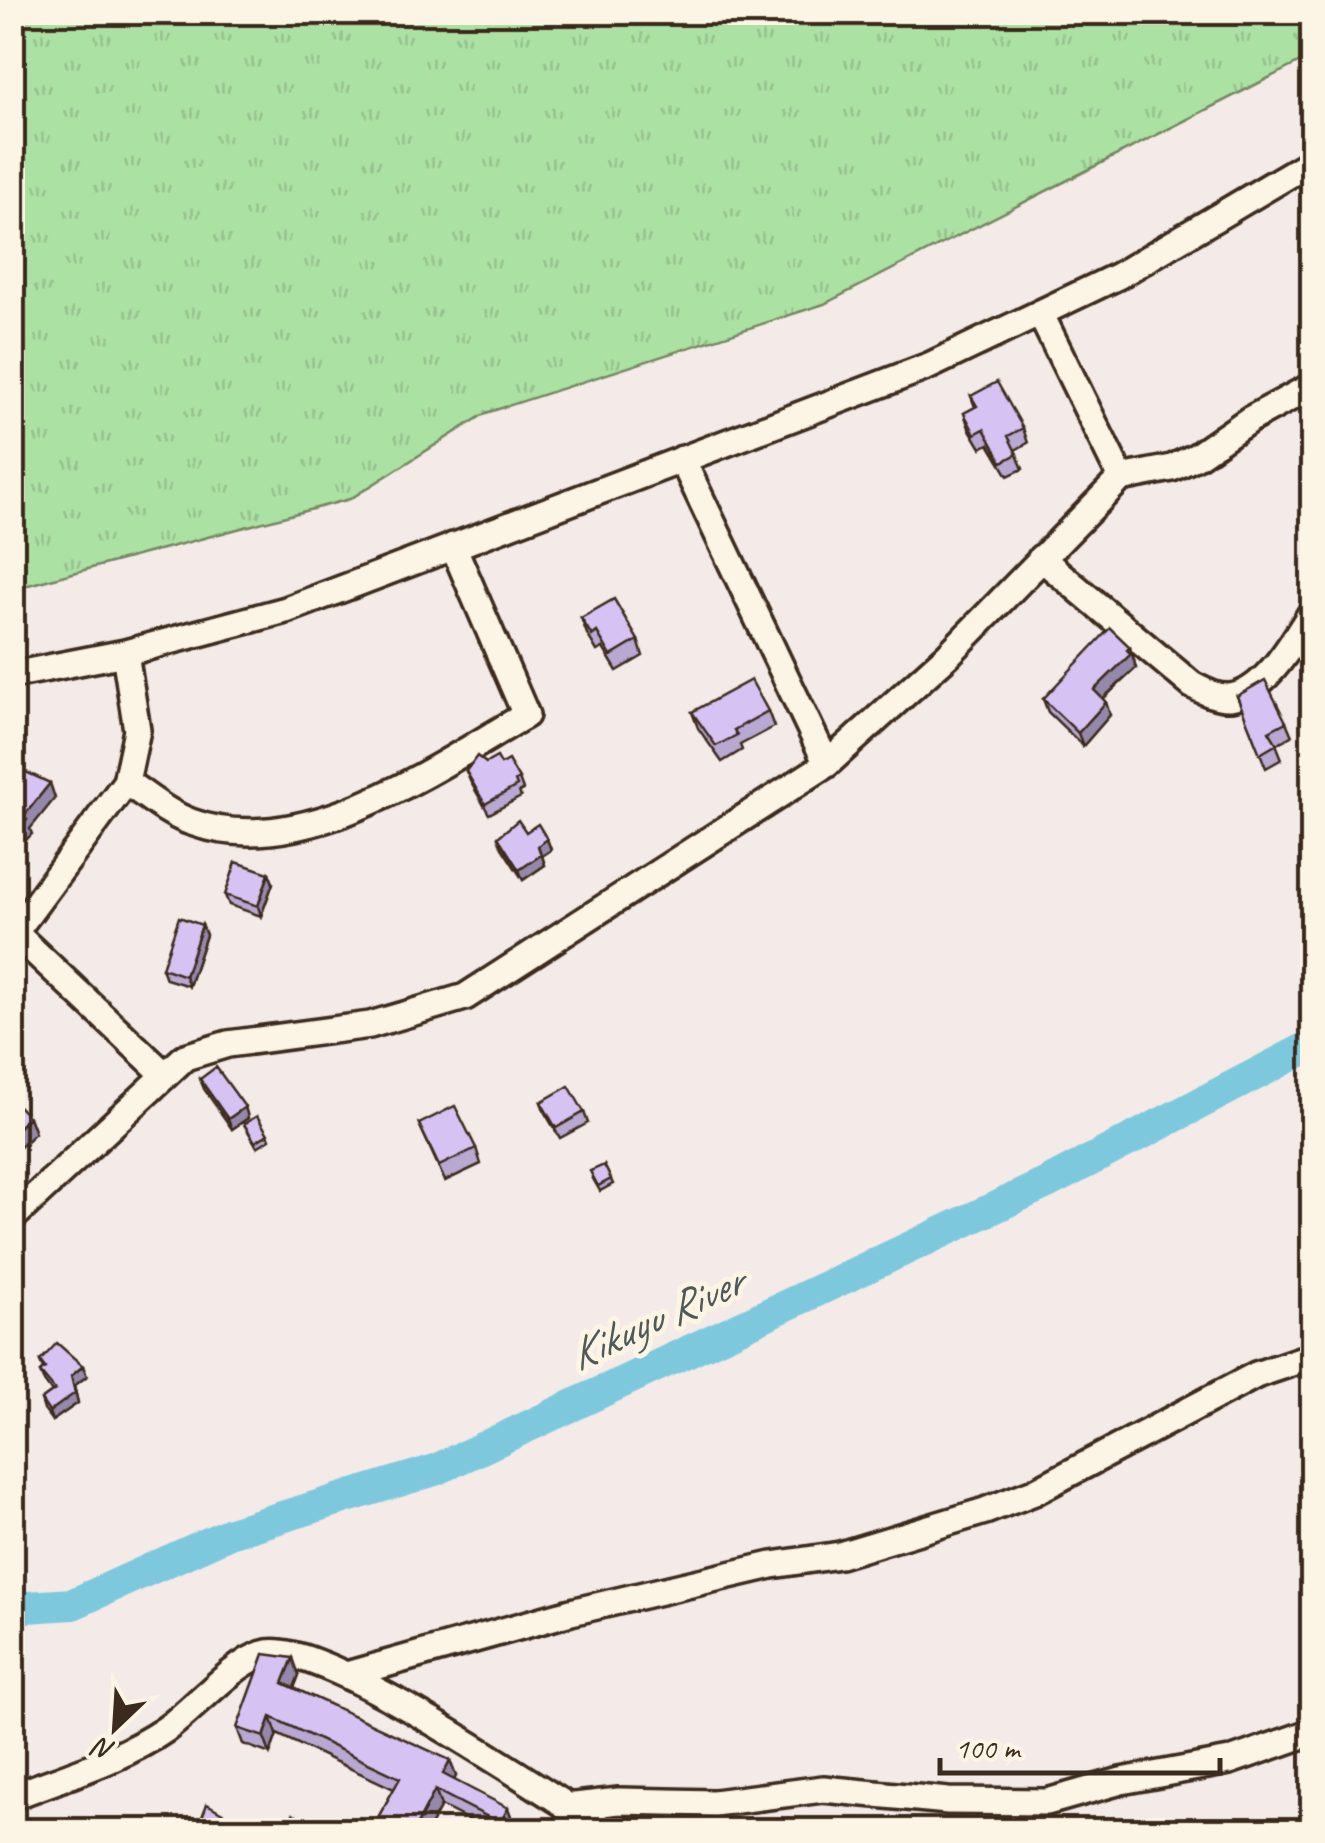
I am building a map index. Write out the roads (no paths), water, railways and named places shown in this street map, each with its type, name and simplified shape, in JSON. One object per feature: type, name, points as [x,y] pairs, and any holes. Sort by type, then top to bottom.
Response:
[{"type":"street","points":[[12,675],[125,653],[286,610],[929,366],[1118,276],[1312,162]]},
{"type":"street","points":[[1040,313],[1122,478]]},
{"type":"street","points":[[12,1218],[68,1170],[184,1057],[228,1044],[370,1025],[464,997],[826,764],[936,667],[1122,478],[1172,468],[1198,456],[1249,420],[1312,386]]},
{"type":"street","points":[[682,459],[826,764]]},
{"type":"street","points":[[126,782],[188,822],[225,832],[287,830],[353,809],[430,772],[526,714],[453,546]]},
{"type":"street","points":[[1040,558],[1192,685],[1212,695],[1232,697],[1248,690],[1295,640],[1312,612]]},
{"type":"street","points":[[125,653],[137,730],[126,782],[14,935],[164,1074]]},
{"type":"street","points":[[350,1674],[588,1608],[772,1565],[840,1555],[985,1511],[1034,1492],[1256,1375],[1312,1356]]},
{"type":"street","points":[[12,1796],[99,1766],[164,1730],[266,1652],[298,1653],[350,1674],[605,1830]]},
{"type":"street","points":[[566,1807],[619,1801],[714,1804],[824,1790],[948,1801],[1047,1802],[1121,1781],[1230,1761],[1312,1732]]},
{"type":"waterway","name":"Kikuyu River","points":[[12,1608],[73,1604],[230,1533],[435,1470],[1047,1183],[1312,1045]]}]
